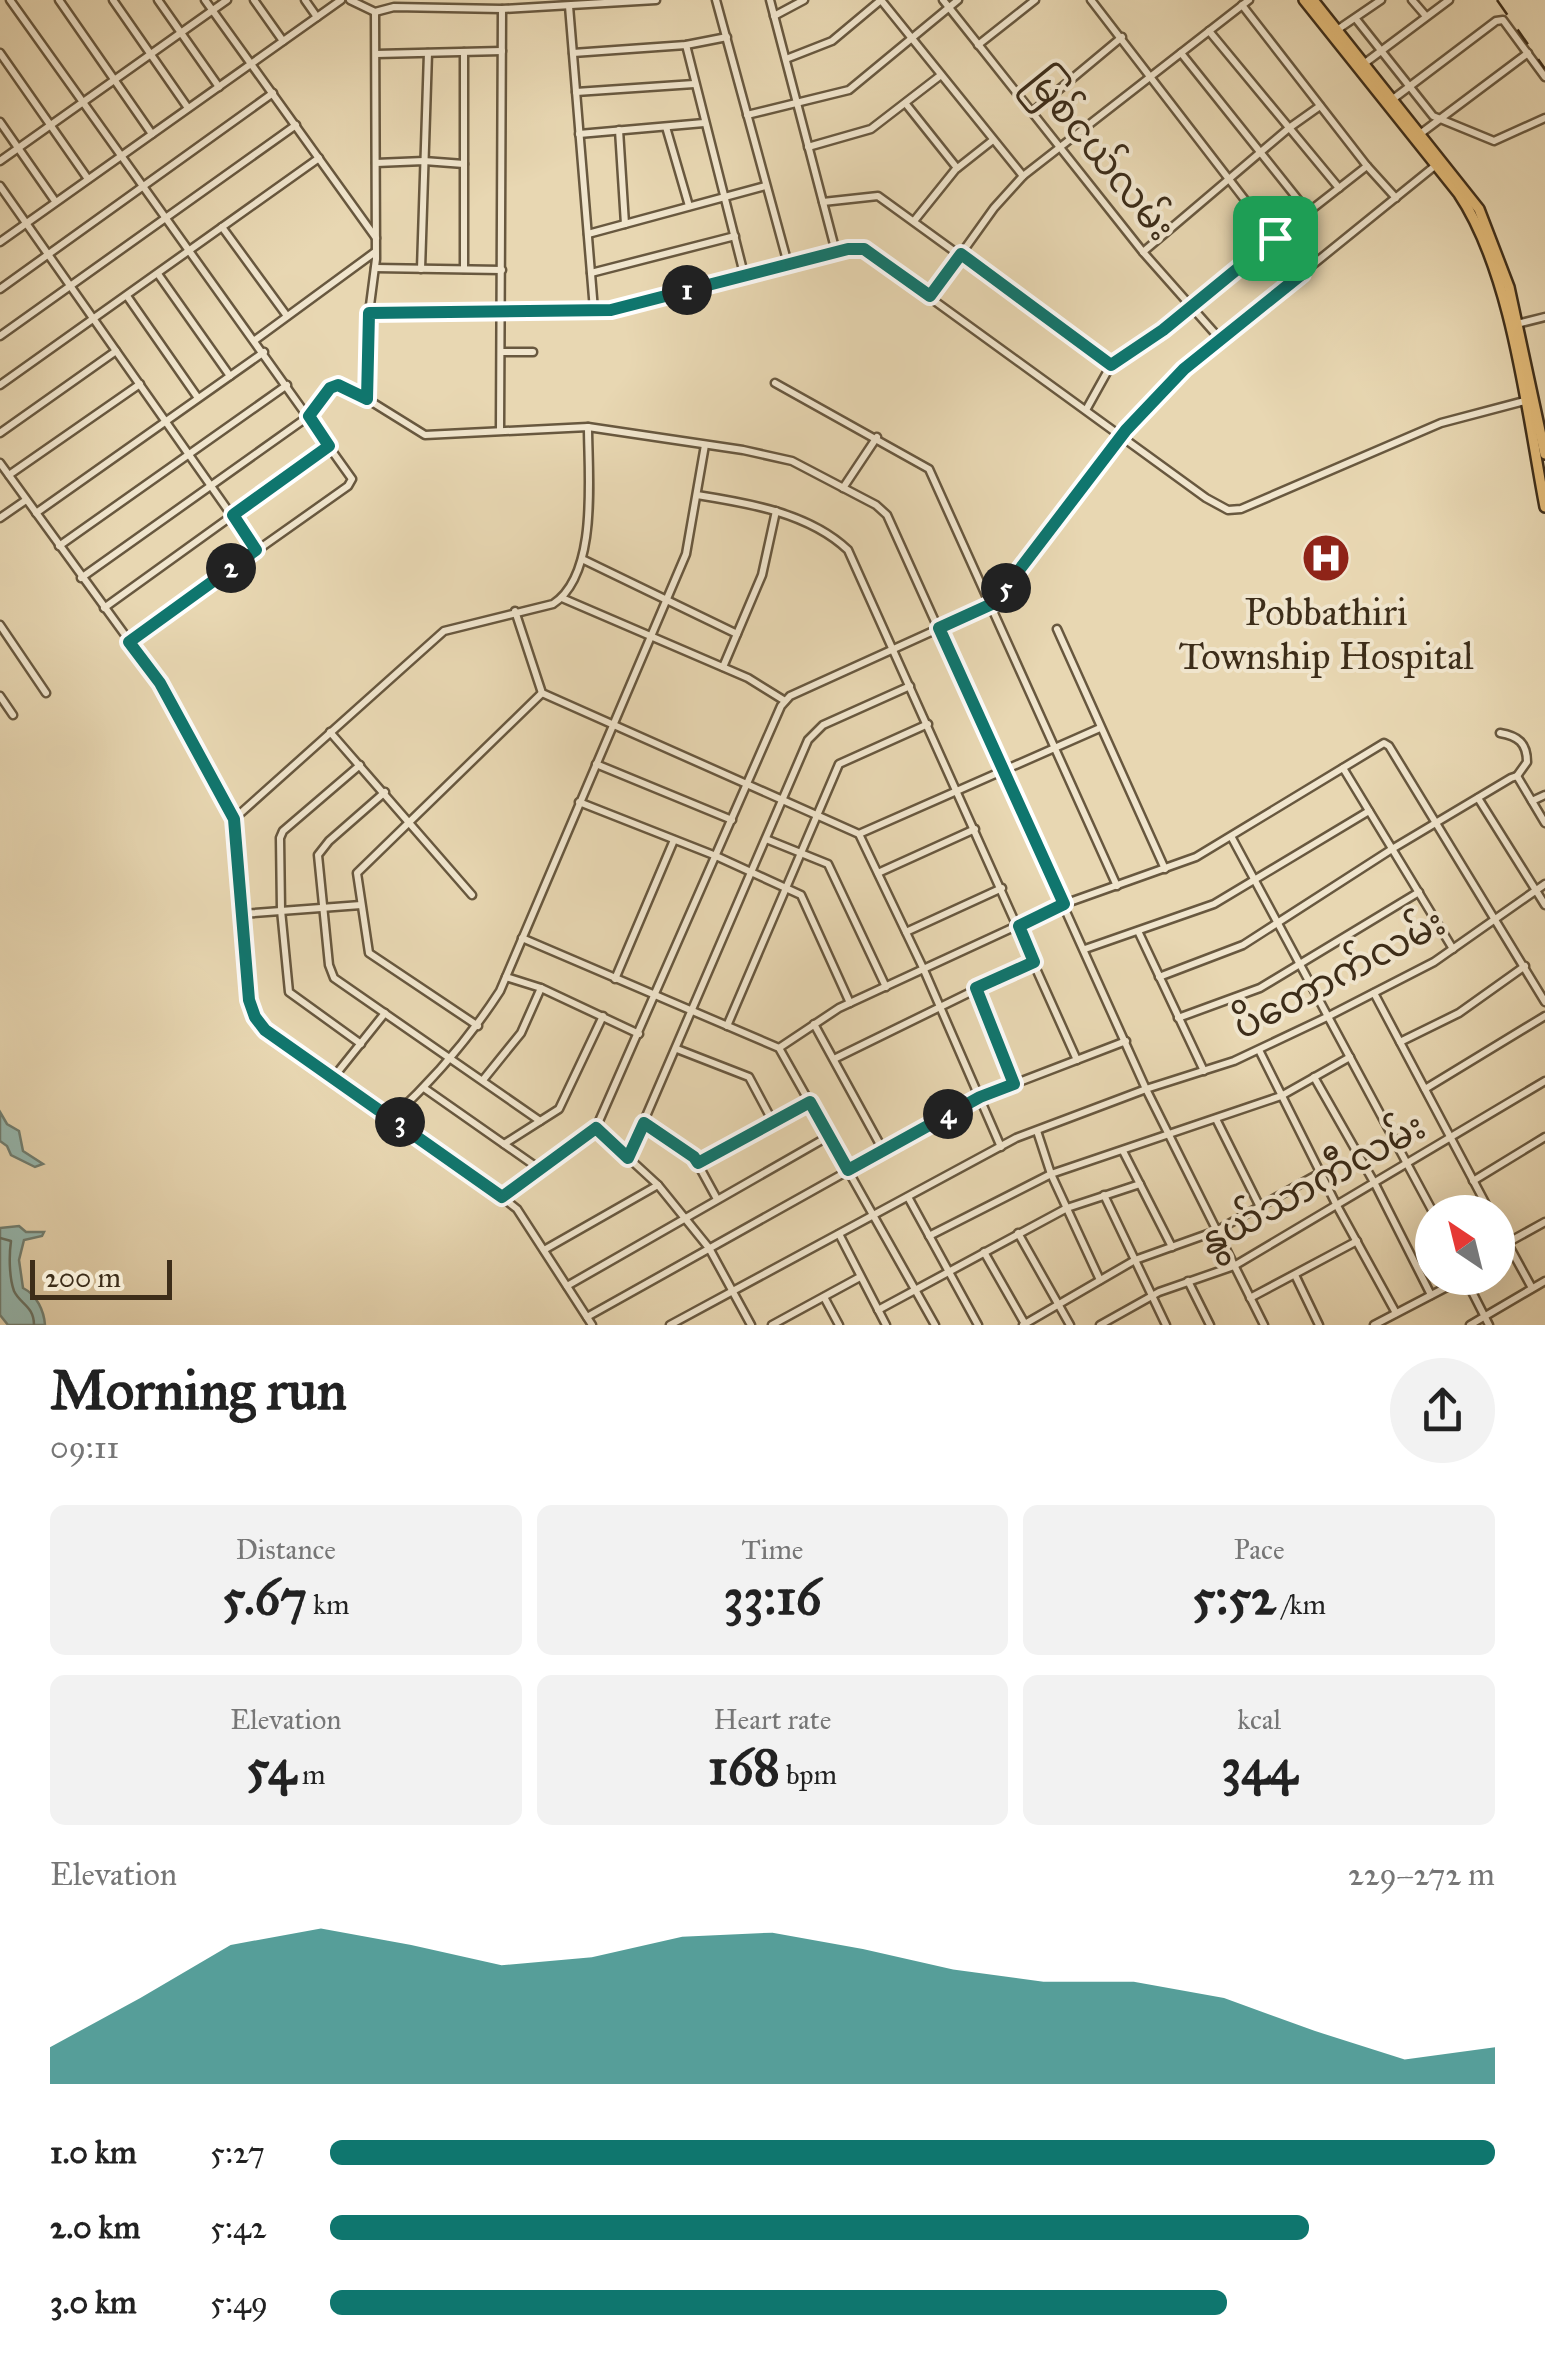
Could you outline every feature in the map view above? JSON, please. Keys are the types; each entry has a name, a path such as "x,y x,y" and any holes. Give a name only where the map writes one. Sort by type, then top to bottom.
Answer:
{"main road":[{"path":"1304,0 1466,204 1494,257 1545,454"},
{"path":"1313,0 1475,202 1517,324 1545,507"}],"street":[{"path":"10,0 188,252 264,352 352,482 129,642"},
{"path":"60,0 152,134"},
{"path":"113,0 188,108"},
{"path":"158,0 219,87"},
{"path":"205,0 376,238"},
{"path":"0,161 226,0"},
{"path":"254,0 282,41"},
{"path":"305,0 317,17"},
{"path":"0,242 342,0"},
{"path":"350,0 375,12 394,8 502,9 656,0"},
{"path":"716,0 788,264"},
{"path":"770,0 836,252"},
{"path":"774,16 804,0"},
{"path":"786,59 832,40 881,0 1024,176"},
{"path":"748,115 849,90 946,4 958,0"},
{"path":"978,45 1035,0"},
{"path":"1092,0 1302,274"},
{"path":"1337,30 1381,0"},
{"path":"1412,0 1426,15"},
{"path":"1365,63 1449,0"},
{"path":"930,296 994,208 1024,176 1246,2 1320,106 1396,198"},
{"name":"မြစ်ငယ်လမ်း","path":"946,4 1142,252 1220,338"},
{"path":"568,6 594,310"},
{"path":"500,430 502,9"},
{"path":"367,399 369,313 376,251 375,12"},
{"path":"1356,20 1439,120 1494,141 1545,118"},
{"path":"1393,99 1496,21 1503,20 1545,77"},
{"path":"1209,30 1339,188"},
{"path":"573,53 686,45 727,37"},
{"path":"1032,112 1122,37"},
{"path":"686,45 744,274"},
{"path":"376,54 502,51"},
{"path":"464,52 464,269"},
{"path":"0,53 88,180"},
{"path":"422,269 428,53"},
{"path":"1181,53 1308,212"},
{"path":"1420,134 1528,53"},
{"path":"808,147 871,128 941,75"},
{"path":"576,92 694,84"},
{"path":"0,288 273,93"},
{"path":"906,104 957,168"},
{"path":"1142,252 1320,106"},
{"path":"0,122 55,201"},
{"path":"579,134 704,123"},
{"path":"0,336 296,125"},
{"path":"666,126 689,206"},
{"path":"619,130 626,224"},
{"path":"914,221 957,168 993,140"},
{"path":"0,385 319,158"},
{"path":"376,163 464,164"},
{"path":"502,1197 596,1128 790,696 990,605 1122,436 1184,369 1436,165"},
{"path":"1086,410 1111,365 1193,306 1367,166"},
{"path":"0,186 256,550"},
{"path":"588,234 765,186"},
{"path":"823,202 878,196 1111,365"},
{"path":"222,227 288,316"},
{"path":"591,273 734,236"},
{"path":"369,313 611,310 744,274 864,249 1228,510 1241,509 1441,423 1530,400"},
{"path":"255,340 376,251"},
{"path":"375,268 502,270"},
{"path":"158,274 230,376"},
{"path":"127,296 198,398"},
{"path":"1517,324 1545,317"},
{"path":"0,433 116,351"},
{"path":"36,514 264,352"},
{"path":"501,352 533,352"},
{"path":"776,383 928,469 1117,886"},
{"path":"9,476 140,384"},
{"path":"82,578 309,416 333,384 367,399 425,435 588,428 792,461 887,514 1146,1089 1264,1325"},
{"path":"59,546 287,385"},
{"path":"234,819 444,631 553,604 562,598 582,559 588,520 588,428"},
{"path":"843,488 877,437"},
{"path":"393,1117 478,1026 506,976 686,554 706,445"},
{"path":"104,608 329,446"},
{"path":"0,463 160,683 234,819 249,1000 255,1017 265,1030 393,1117 517,1210 590,1321 709,1248 980,1097 1126,1041"},
{"path":"697,495 776,511 836,539 848,550 1077,1060"},
{"path":"0,518 26,500"},
{"path":"722,667 762,575 776,511"},
{"path":"582,559 737,634"},
{"path":"562,598 722,667 786,701"},
{"path":"515,611 542,693 859,834 1001,1146"},
{"path":"0,625 46,693"},
{"path":"1057,629 1165,868"},
{"path":"628,1158 808,740 816,729 910,686"},
{"path":"478,1026 369,953 357,872 542,693"},
{"path":"0,696 12,715"},
{"path":"727,1026 839,764 928,724"},
{"path":"859,834 1100,728"},
{"path":"330,732 472,896"},
{"path":"1159,976 1243,945 1392,848 1516,776 1527,762 1524,746 1517,737 1500,732"},
{"path":"778,1048 850,1003 1064,904 1196,857 1381,744 1388,746 1545,1002"},
{"path":"596,764 732,820"},
{"path":"360,765 283,831 280,838 281,910 290,992 361,1044"},
{"path":"1343,768 1453,948"},
{"path":"1516,776 1545,823"},
{"path":"385,792 318,855 329,965 334,978 540,1121"},
{"path":"1532,801 1545,796"},
{"path":"1478,798 1545,905"},
{"path":"580,802 801,895 850,1003"},
{"path":"1085,949 1214,904 1369,811"},
{"path":"878,873 975,829"},
{"path":"766,838 828,864 886,987"},
{"path":"1232,838 1424,1195"},
{"path":"616,978 674,840"},
{"name":"ပိတောက်လမ်း","path":"670,1325 1001,1146 1259,1050 1329,1016 1434,962 1545,884"},
{"path":"906,932 1002,888"},
{"path":"1178,1018 1260,988 1419,892"},
{"path":"242,914 360,905"},
{"path":"1138,931 1204,1070"},
{"path":"522,938 778,1048 935,1325"},
{"path":"834,1060 1034,962"},
{"path":"1400,1042 1460,1013 1525,966"},
{"path":"506,976 542,988 640,1034"},
{"path":"483,1080 521,1033 542,988"},
{"path":"976,988 1014,1084"},
{"path":"1374,993 1481,1195"},
{"path":"332,1078 385,1013"},
{"path":"504,1144 559,1108 603,1016"},
{"path":"1425,1089 1545,1016"},
{"path":"814,1024 882,1150"},
{"path":"677,1049 749,1077 773,1122"},
{"path":"1259,1050 1396,1313"},
{"path":"928,1236 1051,1174 1281,1096 1350,1057"},
{"path":"1314,1077 1375,1184 1415,1265"},
{"name":"နွယ်သာကီလမ်း","path":"1100,1325 1152,1296 1234,1266 1545,1081"},
{"path":"424,1088 541,1170"},
{"path":"698,1163 810,1102"},
{"path":"1216,1119 1260,1206"},
{"path":"644,1123 694,1157 717,1199"},
{"path":"596,1128 658,1185 709,1248 751,1325"},
{"path":"1036,1130 1051,1174 1100,1280"},
{"path":"567,1286 829,1136"},
{"path":"1473,1181 1545,1137"},
{"path":"1123,1151 1172,1247"},
{"path":"984,1252 1024,1325 1135,1260 1216,1231 1320,1172"},
{"path":"878,1310 1066,1208 1140,1184"},
{"path":"544,1250 658,1185"},
{"path":"1104,1196 1166,1325"},
{"path":"908,1197 978,1325"},
{"path":"1515,1238 1545,1222"},
{"path":"1018,1233 1070,1325"},
{"path":"839,1234 886,1325"},
{"path":"1250,1298 1357,1242"},
{"path":"1515,1257 1532,1288"},
{"path":"1294,1275 1318,1325"},
{"path":"772,1325 860,1277"},
{"path":"1188,1281 1210,1325"},
{"path":"1470,1325 1487,1321 1545,1281"},
{"path":"1374,1325 1430,1295"},
{"path":"1473,1295 1487,1321"},
{"path":"824,1297 839,1325"},
{"path":"791,1315 796,1325"}],"water":[{"path":"0,1112 7,1124 19,1131 23,1151 43,1164 35,1167 11,1155 0,1141"},
{"path":"19,1226 26,1232 44,1232 24,1240 19,1260 23,1288 39,1304 45,1325 8,1325 0,1315 0,1228"}],"railway":[{"path":"1497,0 1545,69"}],"place":[{"name":"Pobbathiri Township Hospital","path":"1326,558"}],"route":[{"path":"1275,238 1302,274 1184,369 1126,430 994,603 939,628 1064,904 1019,926 1034,962 976,988 1014,1084 980,1097 848,1170 810,1102 698,1163 644,1123 628,1158 596,1128 502,1197 265,1030 249,1000 234,819 160,683 129,642 256,550 233,515 329,446 309,416 333,384 367,399 369,313 611,310 848,249 864,249 930,296 961,254 1111,365 1163,330 1275,238"}]}
